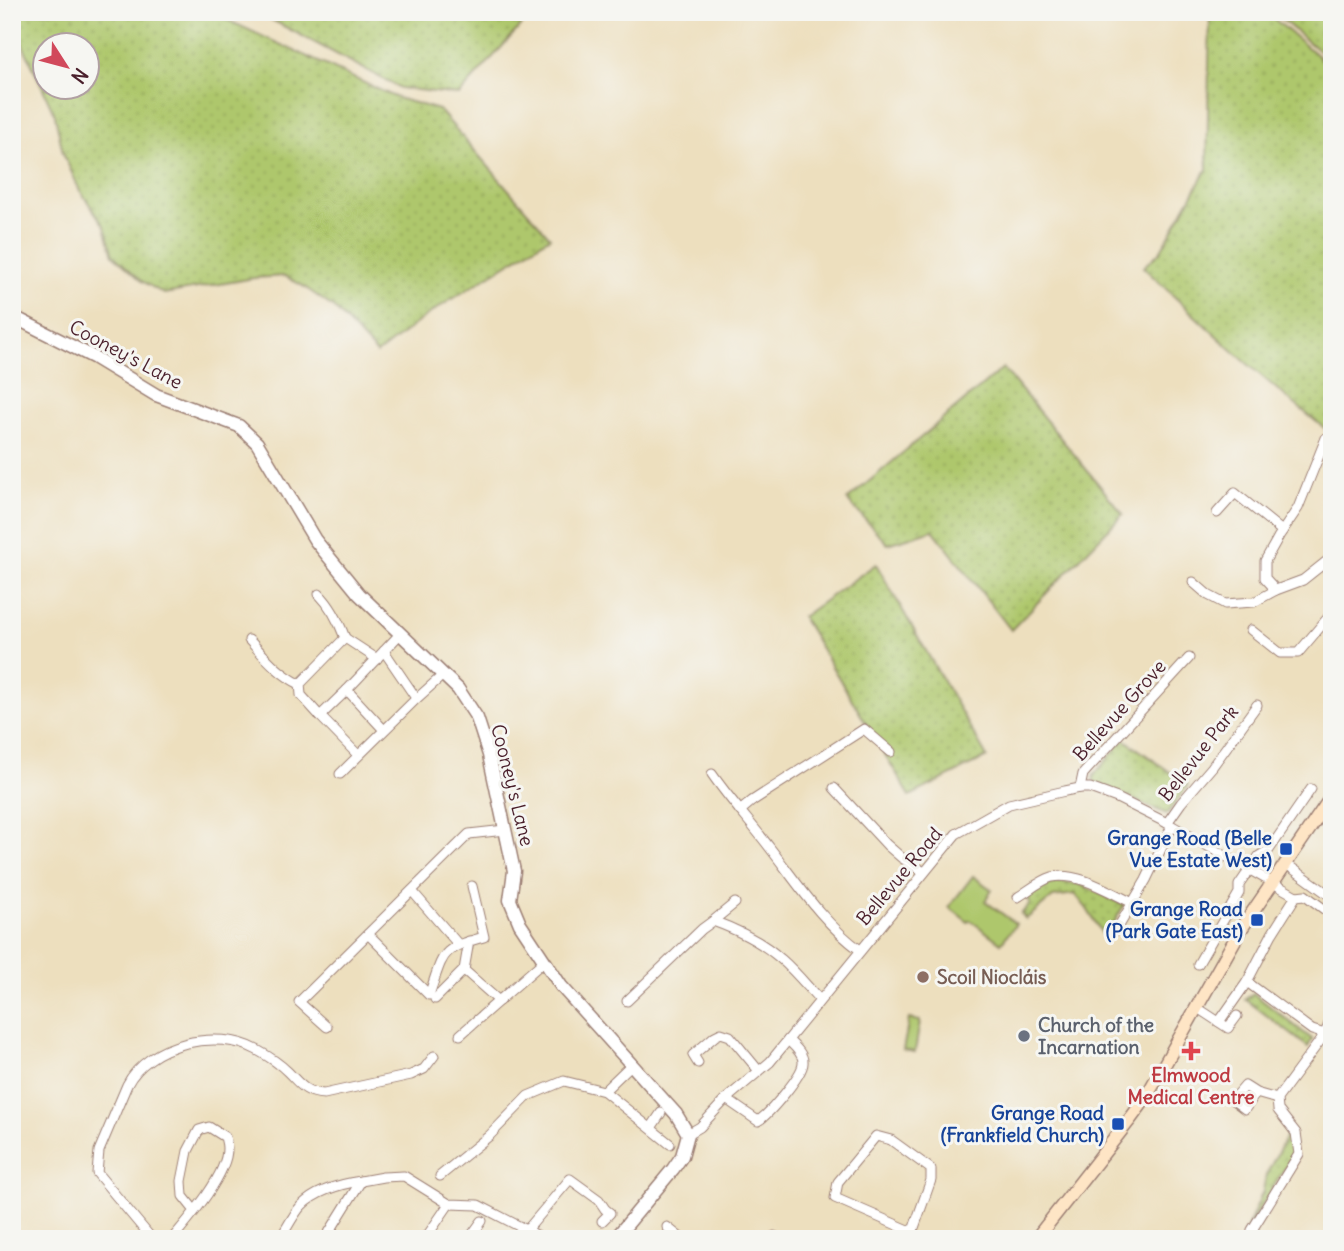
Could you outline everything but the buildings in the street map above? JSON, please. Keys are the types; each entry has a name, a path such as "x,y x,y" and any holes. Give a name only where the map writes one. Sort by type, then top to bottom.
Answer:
{"main road":[{"path":"1036,1239 1138,1108 1241,929 1332,796"}],"street":[{"name":"Cooney's Lane","path":"12,316 95,358 156,395 226,420 248,433 265,456 315,540 359,594 458,690 477,718 489,755 514,871 510,900 520,924 561,986 676,1114 688,1133"},
{"path":"1276,590 1265,578 1265,561 1298,508 1326,438"},
{"path":"1217,513 1235,493 1282,531"},
{"path":"1193,582 1208,595 1225,604 1254,602 1303,580 1332,557"},
{"path":"319,594 326,600 340,623 345,638 377,659"},
{"path":"1251,630 1280,653 1298,653 1332,613"},
{"path":"320,716 400,634"},
{"path":"300,684 345,638"},
{"path":"249,640 273,666 300,684"},
{"path":"384,651 416,698"},
{"name":"Bellevue Grove","path":"1080,788 1083,774 1189,658"},
{"path":"340,774 416,698 443,675"},
{"path":"300,684 301,695 358,755"},
{"path":"347,690 384,730"},
{"name":"Bellevue Park","path":"1116,932 1146,880 1169,824 1181,803 1212,767 1258,705"},
{"path":"740,811 864,729 891,752"},
{"path":"712,774 818,910 841,936 860,950"},
{"path":"834,788 887,845 924,872"},
{"name":"Bellevue Road","path":"688,1133 700,1127 726,1099 759,1072 788,1040 956,834 1009,804 1090,788 1169,824 1296,896 1305,895 1332,915"},
{"path":"1198,964 1239,893 1239,885 1259,856 1269,850 1311,789"},
{"path":"327,1027 299,1002 470,834 505,830"},
{"path":"1286,863 1332,897"},
{"path":"1017,897 1051,877 1064,877 1084,880 1133,903"},
{"path":"368,934 429,995 443,954 458,944 484,937 472,886"},
{"path":"412,891 458,944"},
{"path":"1219,1022 1247,982 1296,896"},
{"path":"627,1001 702,929 735,903"},
{"path":"713,920 766,947 783,960 820,999"},
{"path":"435,999 464,970 470,941"},
{"path":"460,1035 544,961"},
{"path":"464,970 499,1001"},
{"path":"1247,982 1312,1030 1328,1036"},
{"path":"1196,1007 1228,1028 1237,1016"},
{"path":"1259,1237 1252,1230 1299,1154 1296,1133 1278,1110 1278,1100 1328,1036 1332,1016"},
{"path":"698,1063 693,1055 721,1033 730,1036 759,1072"},
{"path":"152,1239 97,1172 99,1151 129,1081 148,1060 179,1045 208,1040 234,1041 266,1054 307,1090 324,1094 411,1075 424,1069 434,1056"},
{"path":"726,1099 758,1121 765,1116 799,1076 803,1064 800,1054 788,1040"},
{"path":"604,1091 632,1064"},
{"path":"440,1176 489,1136 528,1096 565,1081 604,1091 670,1143"},
{"path":"1256,1093 1278,1100"},
{"path":"650,1128 661,1113"},
{"path":"173,1239 195,1210 222,1168 228,1149 225,1137 209,1127 199,1130 188,1151 182,1181 183,1196 195,1210"},
{"path":"615,1239 678,1162 688,1133"},
{"path":"876,1136 891,1140 931,1169 931,1180 911,1235 835,1198 838,1182 876,1136"},
{"path":"280,1239 301,1206 323,1191 340,1184 404,1176 449,1203 478,1205 544,1239"},
{"path":"527,1230 570,1180 599,1200 610,1213 602,1221"},
{"path":"325,1239 361,1181"},
{"path":"425,1239 449,1203"},
{"path":"469,1239 482,1221"},
{"path":"667,1227 682,1239"}],"green space":[{"path":"12,12 210,12 397,98 439,110 550,237 427,315 377,354 334,308 285,276 254,278 164,294 142,281 113,255 105,227 79,189 63,153 55,115 49,102 102,102 102,32 32,32 32,65 12,21"},
{"path":"257,12 533,12 459,95 400,88"},
{"path":"1210,12 1266,12 1332,68 1332,434 1259,374 1143,267 1160,252 1207,169"},
{"path":"1273,12 1332,12 1332,62"},
{"path":"1003,368 1123,514 1011,630 933,530 888,544 847,500"},
{"path":"876,564 987,757 910,796 802,617"},
{"path":"1124,739 1188,785 1167,814 1097,784 1093,779"},
{"path":"973,876 992,890 985,901 1016,924 1001,943 949,907"},
{"path":"1054,882 1079,884 1124,905 1105,938 1075,894 1053,897 1026,919 1021,914 1030,904 1028,897"},
{"path":"1254,994 1312,1039 1308,1047 1245,999"},
{"path":"909,1019 920,1021 915,1052 903,1050"},
{"path":"1288,1133 1291,1134 1293,1155 1246,1231 1263,1191 1266,1175"}],"place":[{"name":"Grange Road (Belle Vue Estate West)","path":"1286,849"},
{"name":"Grange Road (Park Gate East)","path":"1257,920"},
{"name":"Scoil Niocláis","path":"923,977"},
{"name":"Church of the Incarnation","path":"1024,1036"},
{"name":"Elmwood Medical Centre","path":"1191,1051"},
{"name":"Grange Road (Frankfield Church)","path":"1118,1124"}]}
